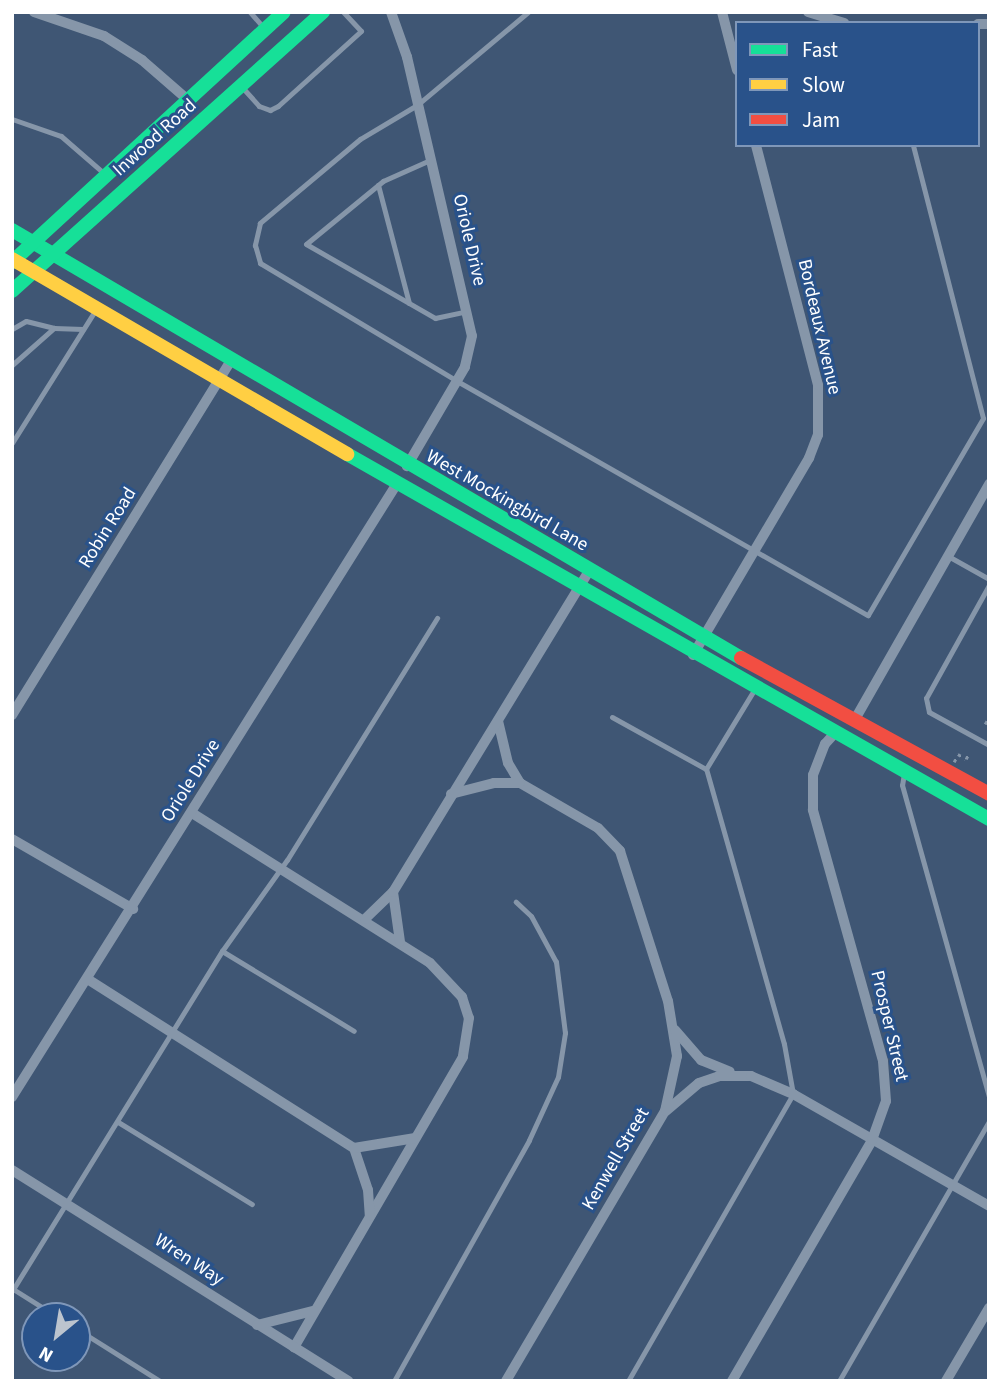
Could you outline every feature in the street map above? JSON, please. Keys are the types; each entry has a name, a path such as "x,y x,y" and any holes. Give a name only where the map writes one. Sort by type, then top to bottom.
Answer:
{"main road":[{"name":"Inwood Road","path":"13,260 285,12"},
{"name":"Inwood Road","path":"12,291 323,12"},
{"name":"West Mockingbird Lane","path":"12,230 407,466 703,637 989,794"},
{"name":"West Mockingbird Lane","path":"13,260 692,655 989,819"},
{"path":"398,482 407,466"},
{"path":"834,734 854,721"}],"street":[{"path":"34,12 104,36 142,60 188,100"},
{"name":"Oriole Drive","path":"391,12 407,57 432,159 467,311 470,354 407,466"},
{"path":"722,12 735,62"},
{"path":"808,12 837,21"},
{"name":"Bordeaux Avenue","path":"692,655 809,458 820,411 818,385 757,147"},
{"name":"Robin Road","path":"12,715 232,359"},
{"name":"Oriole Drive","path":"12,1097 89,980 398,482"},
{"path":"854,721 989,484"},
{"path":"365,919 393,892 589,571"},
{"path":"451,794 494,783 520,783 508,762 498,721"},
{"name":"Prosper Street","path":"732,1381 872,1140 886,1101 887,1082 810,792 825,744 834,734"},
{"name":"Kenwell Street","path":"506,1381 665,1111 674,1079 674,1030 620,851 598,828 520,783"},
{"path":"192,813 400,942 444,976 462,997 469,1018 463,1057 294,1347"},
{"path":"12,839 133,909"},
{"path":"393,892 400,942"},
{"path":"89,980 354,1148 369,1190 370,1216"},
{"path":"674,1030 701,1060 793,1094 989,1206"},
{"path":"665,1111 699,1083 739,1074"},
{"path":"354,1148 415,1138"},
{"name":"Wren Way","path":"12,1170 348,1381"},
{"path":"946,1381 989,1308"},
{"path":"257,1325 313,1311"}],"lane":[{"path":"250,12 266,29"},
{"path":"241,86 259,106 270,110 361,31 343,12"},
{"path":"528,12 417,105 360,139 260,223 256,245 267,270 868,615 983,418 914,147"},
{"path":"12,118 61,136 106,175"},
{"path":"432,159 378,185 306,244 435,318 467,311"},
{"path":"378,185 409,303"},
{"path":"12,443 96,309"},
{"path":"12,330 26,321 54,328 83,329"},
{"path":"12,365 54,328"},
{"path":"948,556 989,579"},
{"path":"989,585 926,698 929,712 989,745"},
{"path":"33,1302 13,1290 222,951 278,866 287,860 437,618"},
{"path":"706,769 754,690"},
{"path":"612,717 706,769 784,1044 793,1094 628,1381"},
{"path":"904,773 902,785 989,1097"},
{"path":"394,1381 528,1140 558,1077 565,1033 556,962 531,916 516,902"},
{"path":"222,951 354,1031"},
{"path":"839,1381 989,1121"},
{"path":"118,1122 252,1204"},
{"path":"91,1338 160,1381"}],"path":[{"path":"985,724 989,717"},
{"path":"954,762 958,754 966,759 968,755"}],"traffic: fast":[{"path":"12,262 284,12"},
{"path":"12,291 323,12"},
{"path":"12,230 741,658"},
{"path":"347,454 989,819"}],"traffic: slow":[{"path":"12,259 347,454"}],"traffic: jam":[{"path":"741,658 989,794"}]}
